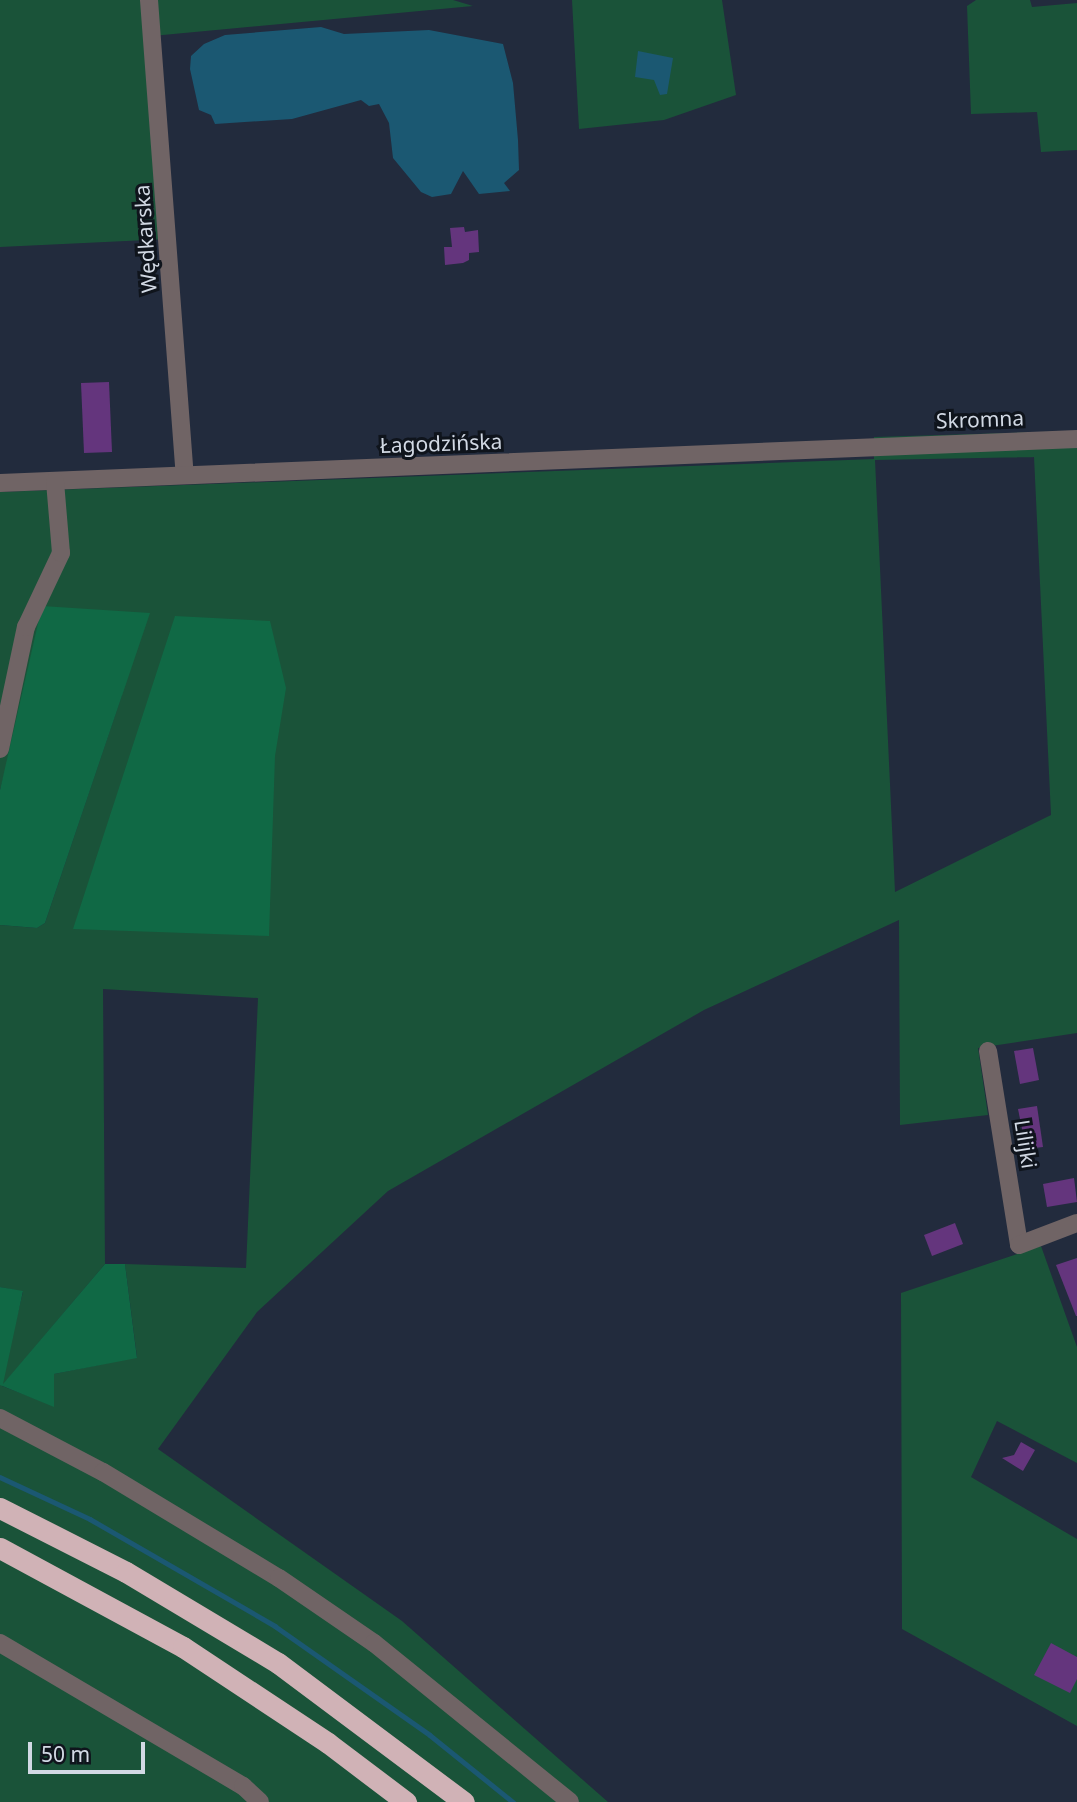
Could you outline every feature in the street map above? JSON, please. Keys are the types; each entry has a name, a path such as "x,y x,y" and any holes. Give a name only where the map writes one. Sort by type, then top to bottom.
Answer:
{"highway":[{"path":"0,1508 126,1572 216,1624 350,1714 464,1802"},
{"path":"0,1548 183,1647 328,1743 406,1802"}],"street":[{"name":"Wędkarska","path":"149,0 185,475"},
{"name":"Skromna","path":"884,445 1077,439"},
{"name":"Łagodzińska","path":"0,483 784,454 884,445"},
{"path":"0,749 26,626 61,553 55,481"},
{"name":"Lilijki","path":"988,1051 1019,1245 1077,1223"},
{"path":"0,1418 103,1472 279,1578 374,1643 570,1802"},
{"path":"0,1643 243,1786 260,1802"}],"green space":[{"path":"0,0 453,0 473,6 152,36 168,239 0,247"},
{"path":"572,0 722,0 736,95 664,120 579,129"},
{"path":"976,0 1030,0 1032,7 1077,3 1077,150 1041,152 1037,112 971,114 967,6"},
{"path":"1077,431 1077,1033 978,1048 988,1115 900,1125 899,920 704,1010 388,1191 257,1312 158,1449 402,1621 608,1802 0,1802 0,1385 23,1292 0,1287 0,925 37,928 45,923 122,695 17,727 0,790 0,492 874,459 874,437","holes":["1034,457 1051,815 895,892 875,460","103,989 258,998 246,1268 125,1264 137,1357 54,1374 54,1406 2,1386 105,1264"]},
{"path":"42,606 150,613 45,923 37,928 0,925 0,790"},
{"path":"175,616 270,621 286,688 275,756 269,936 73,929"},
{"path":"1041,1246 1077,1347 1077,1463 997,1421 971,1477 1077,1539 1077,1726 902,1629 901,1293"},
{"path":"105,1264 125,1264 137,1358 54,1374 54,1407 0,1385 0,1287 23,1291 3,1384"}],"water":[{"path":"321,27 344,34 429,30 503,44 513,83 518,140 519,170 504,183 510,191 479,194 463,171 451,194 432,197 421,192 393,158 389,123 379,104 369,106 361,100 292,119 215,124 211,115 199,110 190,69 191,56 204,44 225,35"},
{"path":"638,51 673,58 667,94 660,95 654,80 635,77"}],"building":[{"path":"464,227 465,232 478,230 479,252 469,253 469,260 463,263 445,265 444,247 452,247 450,228"},
{"path":"109,382 112,452 84,453 81,383"},
{"path":"1033,1048 1039,1080 1020,1084 1014,1051"},
{"path":"1037,1106 1043,1147 1026,1149 1018,1109"},
{"path":"1074,1178 1077,1202 1047,1207 1043,1184"},
{"path":"955,1223 963,1244 932,1256 924,1235"},
{"path":"1077,1258 1077,1316 1076,1316 1056,1265"},
{"path":"1021,1442 1035,1450 1023,1471 1002,1458 1014,1455"},
{"path":"1051,1643 1077,1657 1077,1679 1070,1693 1034,1675"}],"waterway":[{"path":"0,1477 90,1519 275,1626 430,1735 513,1802"}]}
